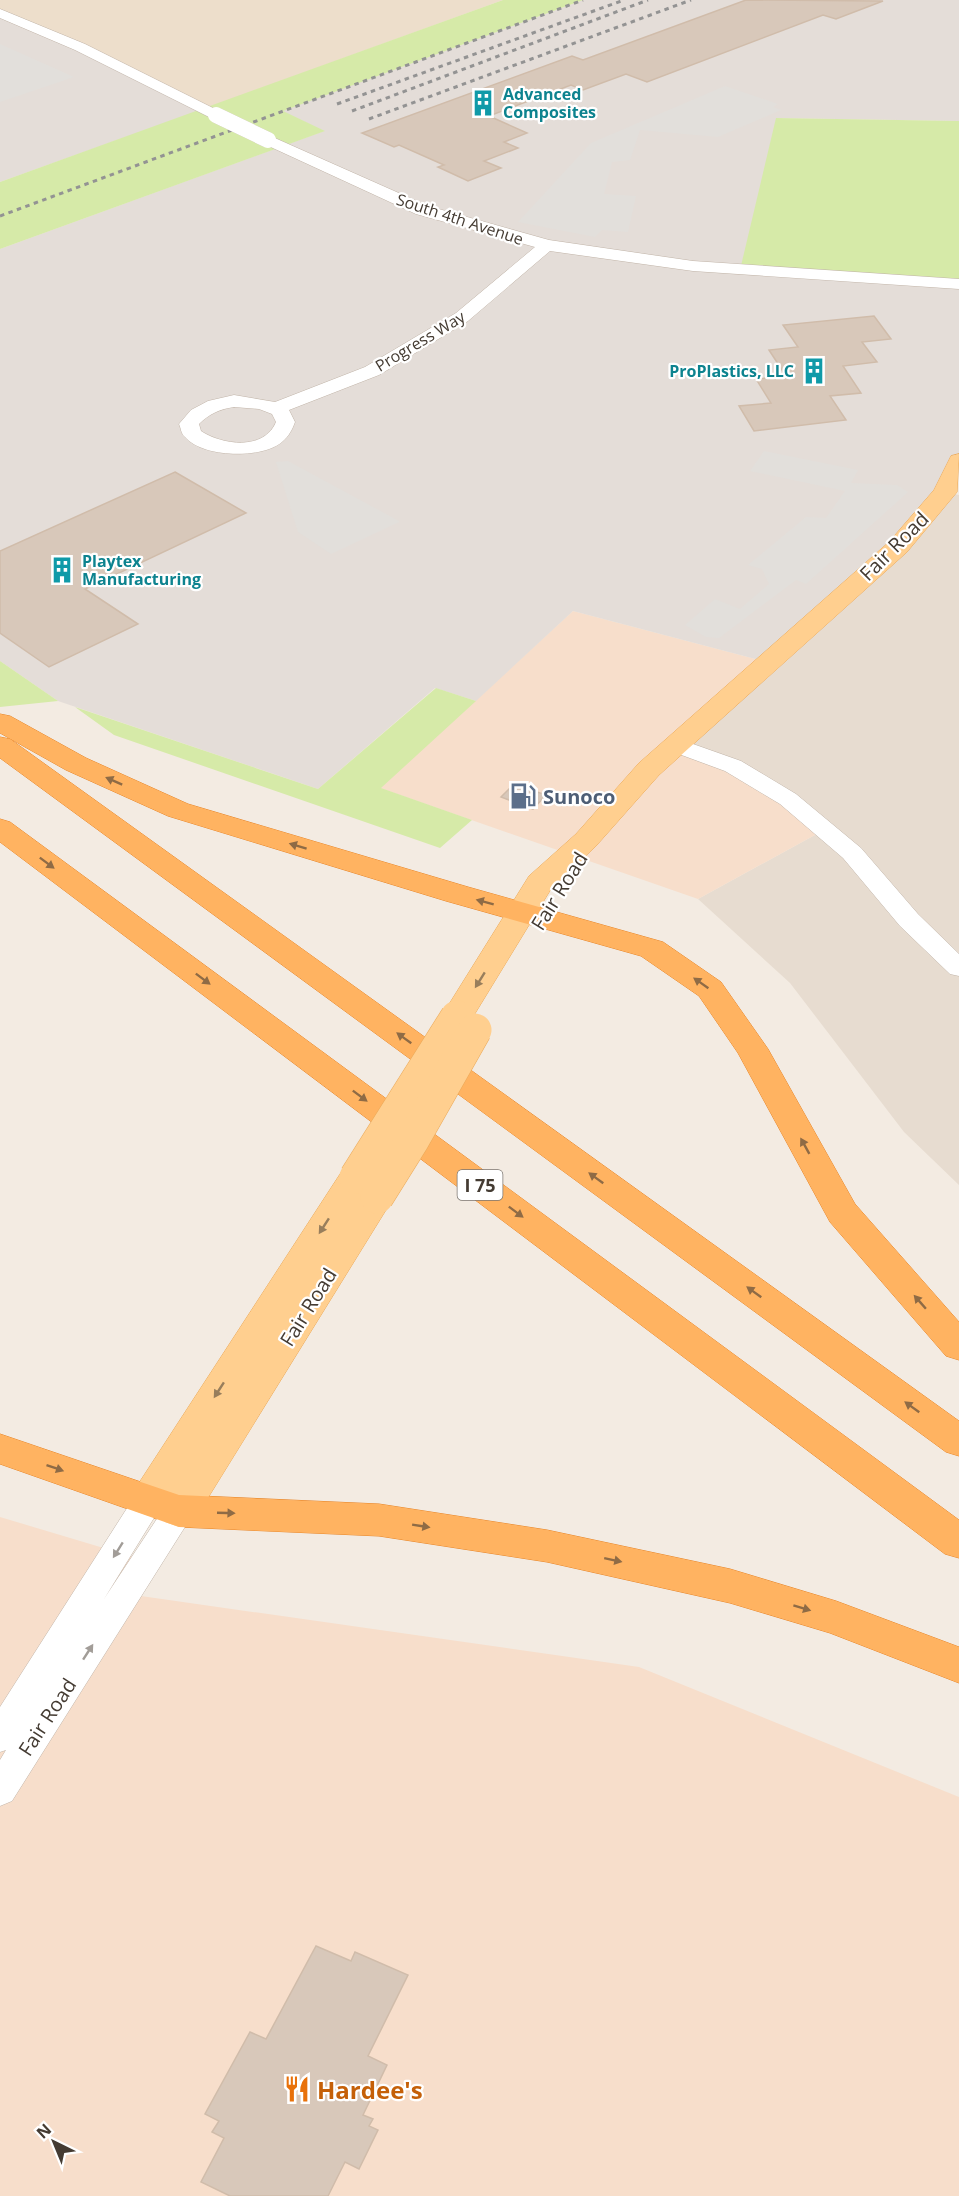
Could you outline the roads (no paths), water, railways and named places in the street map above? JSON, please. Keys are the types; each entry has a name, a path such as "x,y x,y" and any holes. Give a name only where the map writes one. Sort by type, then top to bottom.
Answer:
{"highway":[{"path":"0,722 76,764 178,810 652,949 710,989 752,1049 842,1213 959,1346"},
{"path":"0,745 959,1441"},
{"name":"I 75","path":"0,828 959,1542"},
{"path":"0,1449 164,1506 379,1520 548,1546 730,1586 836,1618 959,1665"}],"main road":[{"name":"Fair Road","path":"164,1506 366,1187 412,1141 466,1024 531,915 540,883 586,840 649,769 898,547 952,494 959,461"}],"street":[{"name":"South 4th Avenue","path":"0,13 80,47 268,140 422,210 547,245 583,252 693,266 959,284"},
{"name":"Progress Way","path":"276,408 372,371 454,322 547,245"},
{"path":"676,745 733,766 788,799 852,853 909,920 959,968"},
{"name":"Fair Road","path":"0,1737 164,1506"},
{"name":"Fair Road","path":"0,1790 164,1506"}],"railway":[{"path":"0,216 583,0"},
{"path":"337,104 624,0"},
{"path":"352,111 648,0"},
{"path":"369,119 691,0"}],"place":[{"name":"Advanced Composites","path":"483,103"},
{"name":"ProPlastics, LLC","path":"814,371"},
{"name":"Playtex Manufacturing","path":"62,570"},
{"name":"Sunoco","path":"523,796"},
{"name":"Hardee's","path":"297,2089"}]}
